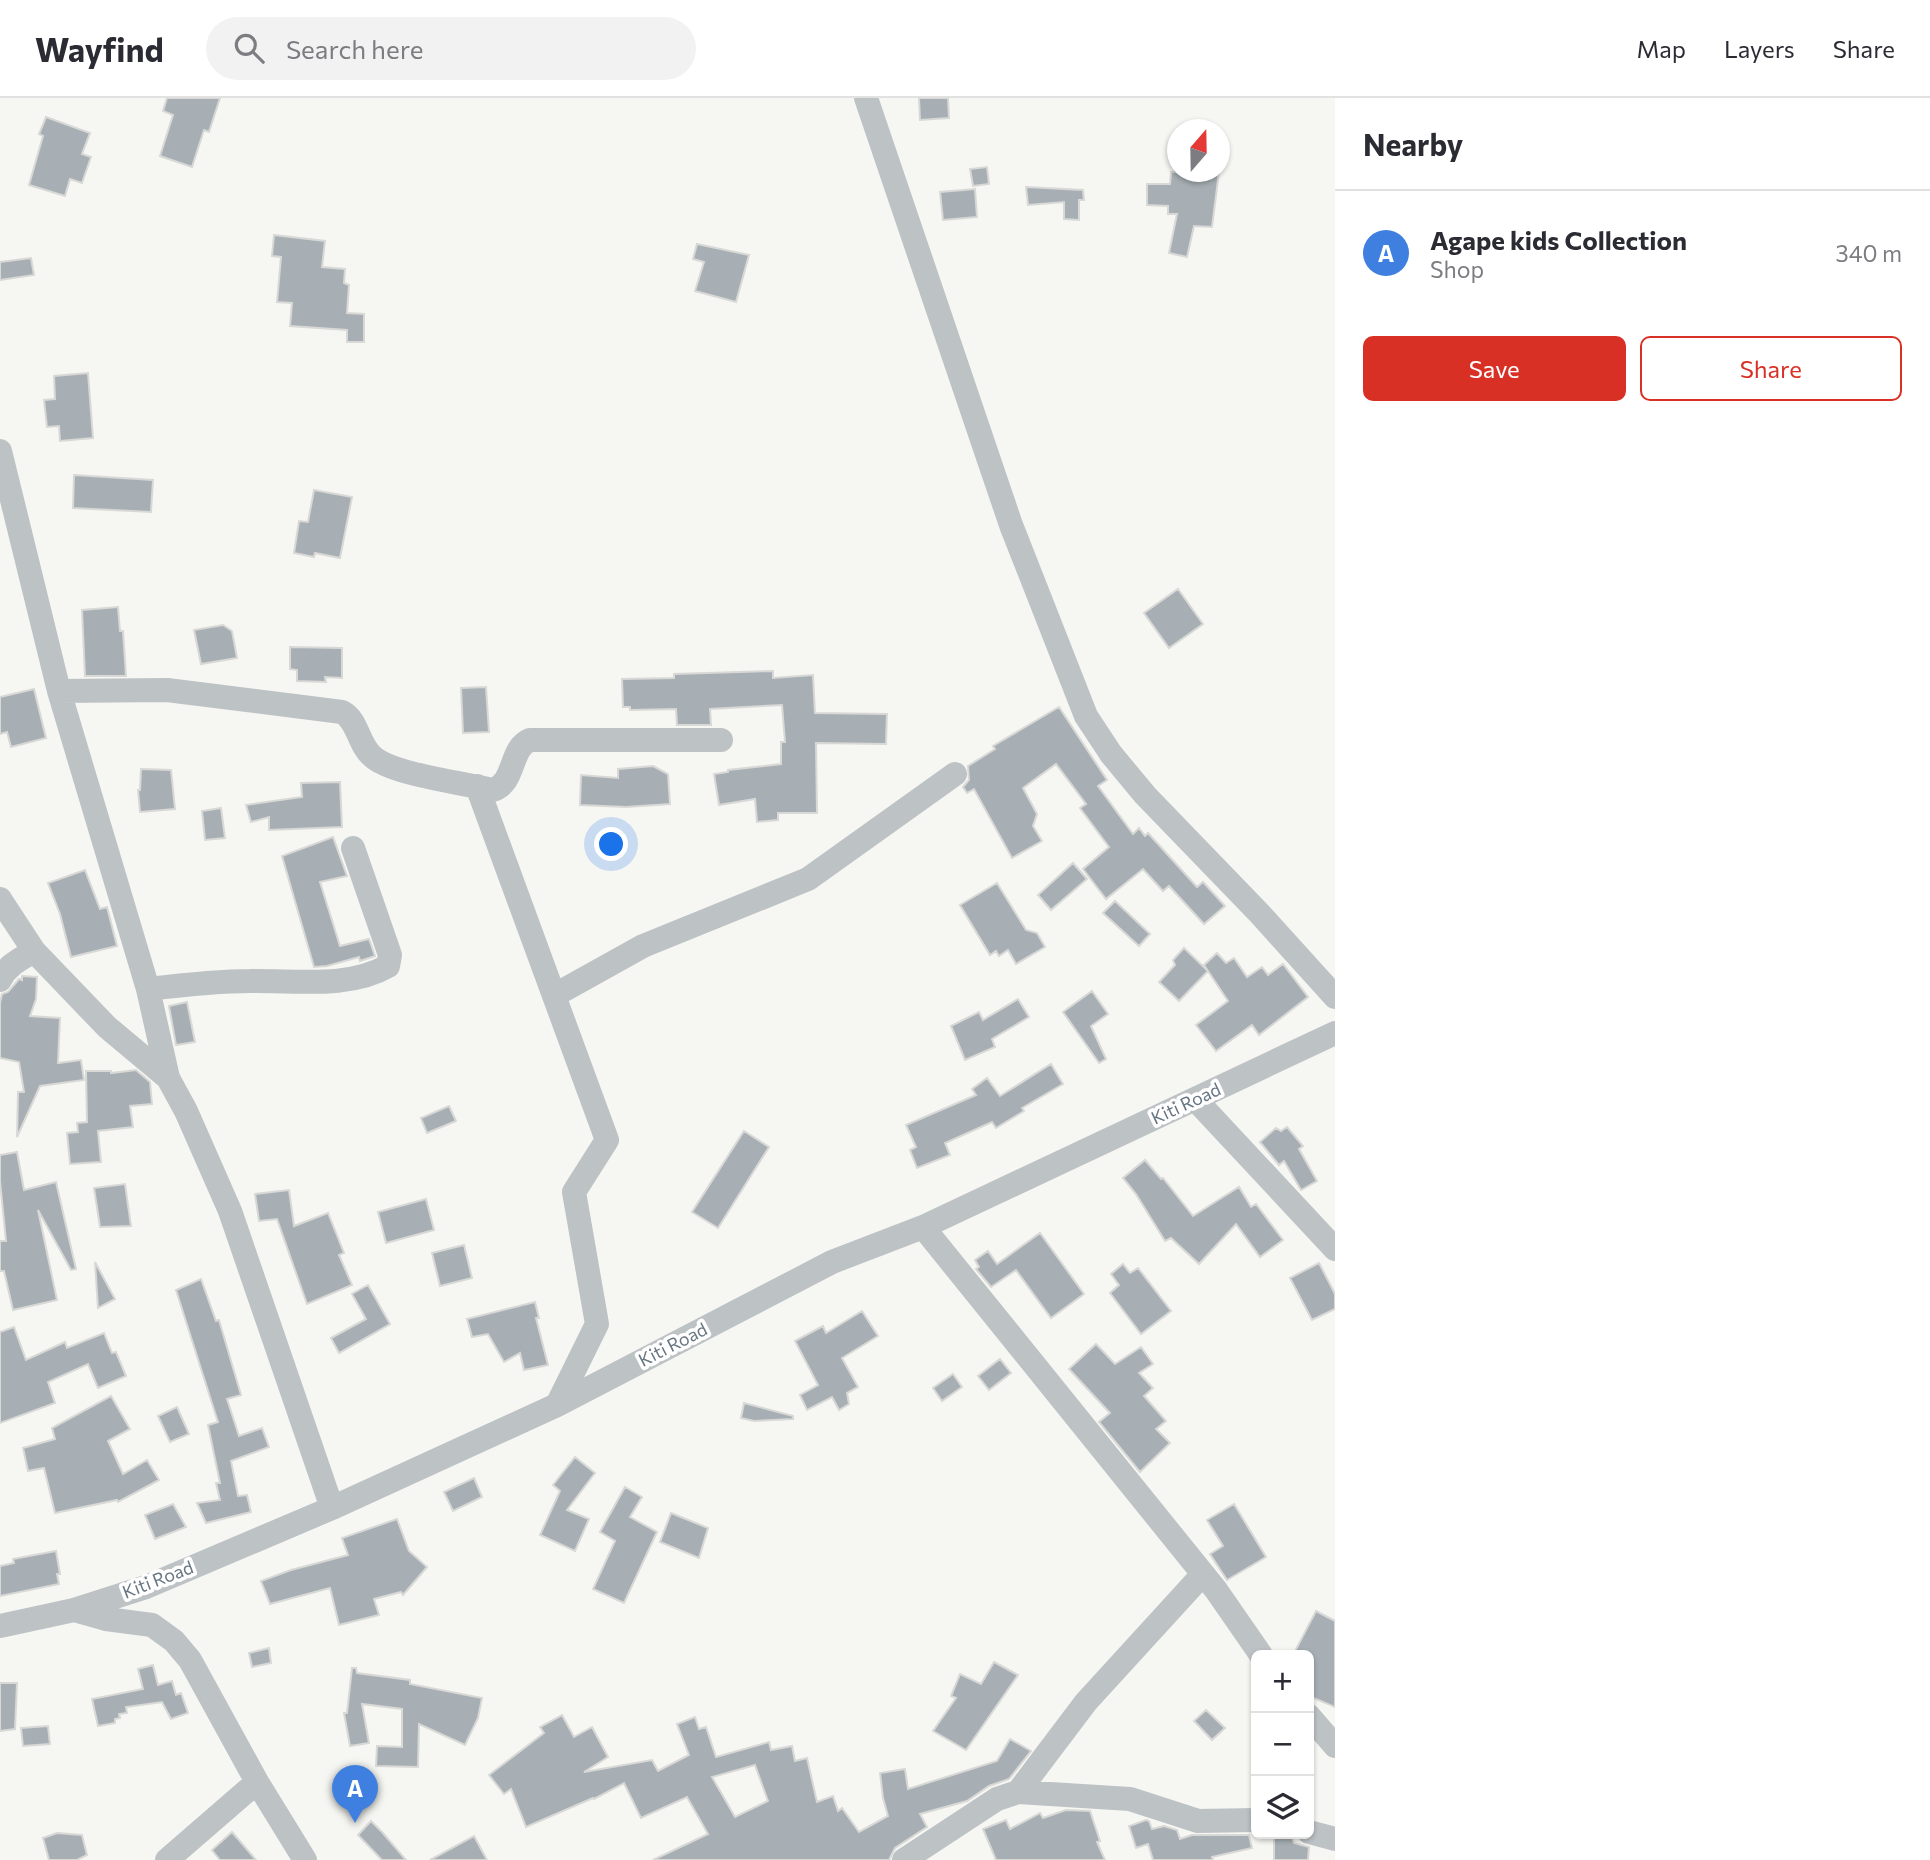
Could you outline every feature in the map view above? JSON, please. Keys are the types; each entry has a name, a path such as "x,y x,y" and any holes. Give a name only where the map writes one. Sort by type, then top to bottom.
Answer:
{"street":[{"path":"866,98 1011,525 1086,716 1111,754 1145,795 1260,914 1335,997"},
{"path":"0,451 59,691 148,989 168,1078 186,1111 230,1211 332,1508"},
{"path":"59,691 167,690 334,710 347,715 364,747 377,761 398,769 492,790 502,785 520,747 530,740 721,740"},
{"path":"555,995 643,946 808,879 955,774"},
{"path":"477,786 607,1140 574,1192 597,1324 557,1405"},
{"path":"148,989 208,982 327,981 373,975 388,966 390,955 353,848"},
{"path":"0,899 34,951 107,1027 168,1078"},
{"path":"0,980 13,964 34,951"},
{"name":"Kiti Road","path":"0,1626 74,1610 156,1583 332,1508 557,1405 832,1262 923,1227 1335,1033"},
{"path":"1195,1100 1335,1249"},
{"path":"923,1227 1216,1590 1258,1650"},
{"path":"1018,1792 1086,1703 1203,1574"},
{"path":"74,1610 106,1619 152,1625 174,1641 190,1660 257,1782 305,1860"},
{"path":"1314,1722 1335,1746"},
{"path":"167,1860 257,1782"},
{"path":"904,1860 997,1798 1018,1792 1130,1799 1198,1821 1251,1820"},
{"path":"1314,1833 1335,1839"}],"building":[{"path":"167,98 220,98 209,132 204,130 192,167 160,156 173,115 163,111"},
{"path":"919,98 948,98 949,118 920,120"},
{"path":"46,117 90,133 82,154 91,157 82,183 70,179 65,196 29,185 43,136 39,134"},
{"path":"987,167 989,184 973,186 970,169"},
{"path":"1218,182 1212,227 1194,226 1187,257 1169,253 1177,214 1168,214 1168,206 1147,205 1147,184"},
{"path":"1026,187 1083,190 1084,200 1079,200 1079,220 1064,219 1064,202 1028,205"},
{"path":"975,189 977,217 943,220 940,192"},
{"path":"274,235 325,241 322,267 345,269 344,283 349,285 347,313 364,314 364,342 347,342 347,330 290,326 292,303 277,302 281,257 272,256"},
{"path":"697,244 749,255 736,302 695,291 704,262 693,259"},
{"path":"31,258 34,275 0,280 0,262"},
{"path":"88,373 93,438 60,441 59,426 47,427 44,400 55,399 54,376"},
{"path":"74,475 153,480 151,512 73,508"},
{"path":"314,490 352,497 340,558 315,553 314,557 294,553 299,521 308,522"},
{"path":"1178,589 1203,624 1169,648 1144,613"},
{"path":"118,607 120,631 123,631 126,676 85,676 82,610"},
{"path":"223,625 232,631 237,658 201,664 194,630"},
{"path":"290,647 342,648 342,678 325,677 326,682 297,681 297,670 290,669"},
{"path":"773,671 773,678 813,675 815,713 887,714 886,744 816,743 817,813 778,813 778,820 757,822 755,799 719,805 714,774 781,764 781,742 785,742 782,705 710,709 711,725 677,725 676,709 630,710 630,707 623,707 622,679 674,678 674,674"},
{"path":"486,687 489,732 463,733 461,688"},
{"path":"34,689 46,738 11,747 7,732 0,734 0,697"},
{"path":"1059,707 1107,780 1098,786 1133,834 1139,828 1145,836 1148,833 1197,887 1203,882 1225,906 1204,924 1169,886 1163,891 1143,869 1106,899 1083,869 1109,847 1080,808 1086,804 1056,764 1023,788 1037,814 1033,826 1042,841 1012,858 974,789 967,793 963,787 969,780 968,766 995,749 993,746"},
{"path":"653,766 668,774 670,804 626,807 580,805 581,775 618,778 618,769"},
{"path":"141,769 171,770 175,809 140,812 138,790"},
{"path":"340,782 342,827 269,830 269,817 251,822 246,805 302,797 301,783"},
{"path":"221,808 225,838 205,840 202,811"},
{"path":"333,837 347,876 320,882 340,946 369,939 375,956 360,961 359,957 314,967 282,856"},
{"path":"1073,863 1087,879 1051,910 1038,895"},
{"path":"85,870 100,909 107,907 117,946 71,957 60,914 48,883"},
{"path":"997,883 1026,930 1037,933 1045,947 1016,964 1008,950 999,956 996,951 990,955 960,905"},
{"path":"1115,901 1150,934 1139,946 1103,913"},
{"path":"1184,948 1208,971 1179,1001 1159,982 1175,965 1173,960"},
{"path":"1217,953 1226,963 1234,958 1247,977 1262,967 1268,975 1283,964 1308,997 1259,1035 1252,1025 1216,1051 1196,1025 1228,1001 1204,965"},
{"path":"22,976 37,977 36,999 30,1016 60,1018 58,1063 81,1060 84,1080 40,1086 17,1137 18,1092 24,1092 19,1062 0,1058 0,1003 2,994 8,992 19,979 22,980"},
{"path":"1092,991 1108,1014 1091,1026 1106,1059 1099,1063 1063,1012"},
{"path":"1018,999 1029,1017 992,1039 995,1047 965,1060 951,1026 979,1012 983,1020"},
{"path":"187,1002 195,1042 176,1045 169,1006"},
{"path":"1051,1064 1063,1084 1022,1108 1024,1111 996,1128 992,1122 945,1143 950,1155 917,1168 910,1150 916,1147 906,1125 976,1095 972,1089 987,1078 1000,1096"},
{"path":"136,1070 150,1082 152,1104 130,1106 133,1127 98,1131 101,1162 70,1164 67,1133 78,1132 77,1123 87,1122 86,1071 111,1073"},
{"path":"449,1106 456,1121 427,1133 421,1118"},
{"path":"1287,1127 1303,1146 1299,1149 1317,1181 1301,1190 1284,1161 1279,1165 1260,1142 1276,1128 1281,1131"},
{"path":"744,1131 769,1147 718,1228 692,1212"},
{"path":"17,1152 24,1190 56,1182 76,1269 71,1270 38,1210 57,1300 13,1310 4,1271 0,1271 0,1241 6,1241 0,1155"},
{"path":"1145,1160 1193,1216 1239,1187 1251,1207 1256,1204 1283,1240 1260,1257 1236,1224 1199,1264 1171,1238 1165,1241 1123,1178"},
{"path":"125,1184 131,1226 100,1227 94,1188"},
{"path":"289,1190 294,1226 328,1213 344,1253 339,1255 352,1285 307,1304 277,1219 259,1221 255,1194"},
{"path":"426,1199 434,1230 386,1243 378,1212"},
{"path":"1040,1233 1084,1294 1051,1318 1016,1270 991,1287 976,1269 979,1267 975,1260 988,1251 997,1264"},
{"path":"464,1245 472,1278 440,1286 432,1253"},
{"path":"95,1262 115,1299 98,1308"},
{"path":"1319,1263 1335,1294 1335,1309 1312,1320 1290,1278"},
{"path":"1123,1264 1130,1273 1138,1268 1171,1311 1141,1334 1110,1293 1119,1285 1111,1274"},
{"path":"201,1279 216,1321 219,1320 241,1395 227,1399 239,1436 262,1428 269,1447 231,1461 238,1496 247,1495 251,1512 206,1523 197,1503 220,1500 216,1483 220,1483 208,1425 218,1422 176,1290"},
{"path":"368,1285 390,1324 339,1353 331,1338 366,1319 352,1294"},
{"path":"535,1302 539,1318 536,1318 548,1365 524,1370 520,1353 504,1362 488,1334 472,1337 467,1319"},
{"path":"862,1311 878,1336 842,1358 858,1387 847,1393 849,1404 839,1410 832,1397 807,1410 800,1395 818,1385 795,1341 823,1326 826,1333"},
{"path":"14,1327 26,1360 65,1342 67,1348 104,1333 126,1376 98,1388 88,1364 48,1382 55,1403 0,1423 0,1332"},
{"path":"1096,1344 1115,1364 1141,1347 1153,1364 1139,1373 1153,1388 1144,1396 1166,1421 1156,1429 1170,1443 1140,1472 1099,1422 1110,1413 1069,1369"},
{"path":"1000,1359 1011,1373 989,1390 978,1376"},
{"path":"953,1374 962,1387 942,1401 933,1388"},
{"path":"111,1396 130,1429 108,1441 123,1474 147,1460 159,1480 118,1502 117,1500 55,1513 44,1468 28,1471 23,1448 55,1439 52,1428"},
{"path":"744,1403 793,1416 793,1419 754,1421 741,1418"},
{"path":"177,1407 189,1434 170,1442 158,1416"},
{"path":"575,1457 595,1473 567,1510 589,1519 575,1551 540,1535 560,1491 553,1485"},
{"path":"474,1478 482,1497 453,1511 444,1492"},
{"path":"625,1487 642,1497 630,1517 657,1532 624,1603 593,1589 615,1541 600,1532"},
{"path":"173,1504 186,1527 155,1539 145,1515"},
{"path":"1234,1504 1266,1557 1227,1580 1210,1554 1223,1546 1207,1520"},
{"path":"671,1513 708,1528 699,1558 660,1542"},
{"path":"397,1519 409,1551 427,1567 403,1595 401,1592 374,1599 379,1615 339,1625 330,1588 270,1604 261,1581 348,1555 342,1538"},
{"path":"56,1551 59,1584 0,1596 0,1566 14,1563 13,1559"},
{"path":"1316,1611 1335,1621 1335,1707 1314,1698 1314,1650 1296,1650"},
{"path":"269,1648 271,1663 252,1667 249,1653"},
{"path":"994,1662 1018,1675 966,1750 933,1731 956,1698 951,1696 960,1674 981,1684"},
{"path":"153,1665 158,1685 172,1681 176,1695 181,1693 188,1713 171,1719 162,1702 126,1707 127,1713 119,1714 120,1718 115,1719 115,1723 98,1726 92,1699 143,1689 138,1669"},
{"path":"352,1668 356,1668 357,1673 410,1680 410,1684 482,1698 478,1718 465,1745 419,1724 418,1767 376,1766 377,1746 402,1747 402,1709 362,1704 369,1743 350,1746 344,1713 347,1713"},
{"path":"0,1683 17,1683 15,1729 0,1731"},
{"path":"1206,1710 1225,1728 1212,1740 1194,1721"},
{"path":"562,1715 574,1737 592,1727 608,1757 584,1772 652,1760 658,1771 689,1755 677,1724 695,1717 699,1729 706,1727 716,1757 769,1742 771,1750 792,1746 795,1761 807,1758 817,1802 833,1796 838,1811 842,1808 859,1832 888,1816 880,1773 905,1769 908,1789 997,1761 1010,1739 1031,1751 1009,1779 989,1786 967,1801 920,1814 927,1827 895,1848 889,1860 653,1860 708,1834 687,1797 641,1818 624,1783 594,1799 526,1827 511,1789 504,1794 489,1775 544,1733 540,1727","holes":["755,1765 768,1801 735,1817 712,1777"]},
{"path":"48,1726 50,1744 23,1746 21,1728"},
{"path":"1066,1810 1090,1811 1100,1841 1097,1842 1105,1860 996,1860 983,1829 1006,1820 1010,1829 1040,1813 1043,1818"},
{"path":"1146,1820 1152,1829 1164,1826 1177,1830 1180,1839 1192,1835 1249,1835 1252,1848 1212,1857 1213,1860 1153,1860 1148,1844 1136,1848 1129,1826"},
{"path":"371,1821 406,1860 382,1860 358,1835"},
{"path":"232,1832 256,1860 220,1860 212,1850"},
{"path":"57,1833 82,1835 87,1855 77,1860 49,1860 43,1838"},
{"path":"474,1836 487,1860 430,1860"},
{"path":"1274,1839 1293,1839 1294,1843 1309,1847 1308,1860 1274,1860"}],"place":[{"name":"Agape kids Collection","path":"355,1823"}]}
